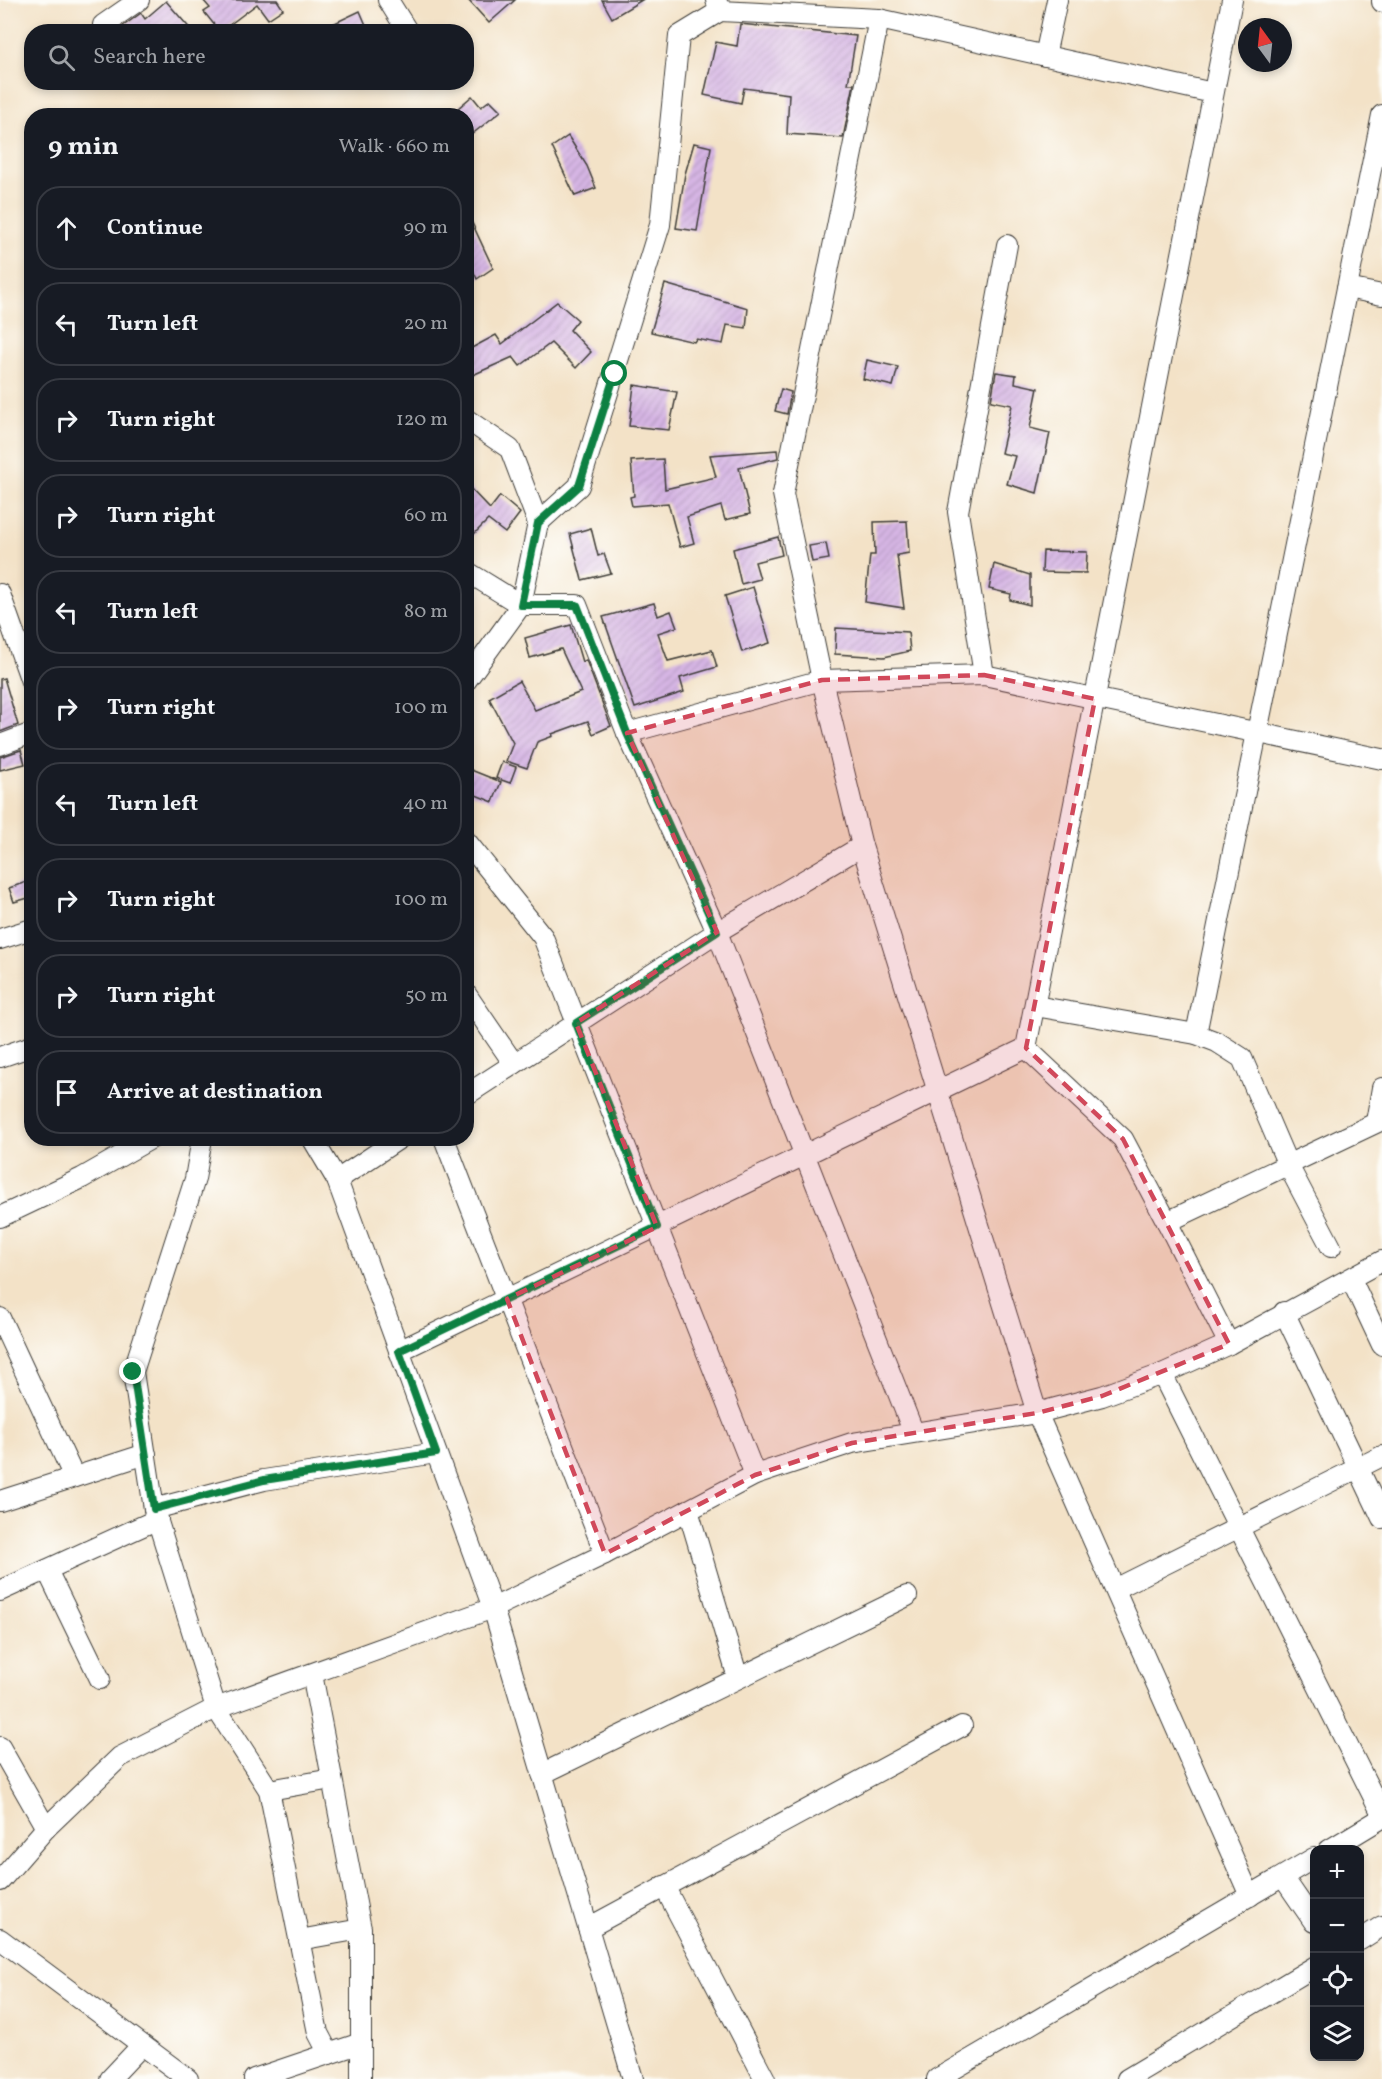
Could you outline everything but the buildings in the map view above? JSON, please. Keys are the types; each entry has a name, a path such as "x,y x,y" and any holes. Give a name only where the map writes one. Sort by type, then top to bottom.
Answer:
{"street":[{"path":"104,24 139,0"},
{"path":"388,0 403,24"},
{"path":"1045,56 1057,0"},
{"path":"1026,1048 1232,0"},
{"path":"538,523 579,486 660,225 679,36 718,6 879,19 1214,93"},
{"path":"879,19 783,494 822,680 862,846 1037,1413 1250,1896"},
{"path":"1196,1034 1382,115"},
{"path":"984,675 958,512 1007,245"},
{"path":"1347,288 1382,295"},
{"path":"474,424 510,449 538,523 521,605 474,670"},
{"path":"474,576 521,605 577,605 627,733 717,932 913,1431"},
{"path":"0,594 24,662"},
{"path":"627,733 822,680 984,675 1382,759"},
{"path":"0,745 24,736"},
{"path":"474,1090 717,932 862,846"},
{"path":"474,851 543,937 754,1475"},
{"path":"0,939 24,931"},
{"path":"474,1006 514,1064"},
{"path":"1035,1006 1196,1034 1217,1042 1242,1058 1288,1165 1331,1247"},
{"path":"399,1351 1026,1048"},
{"path":"1026,1048 1123,1139 1229,1344"},
{"path":"0,1057 24,1049"},
{"path":"1167,1222 1379,1121 1382,1088"},
{"path":"0,1217 82,1178 138,1146"},
{"path":"201,1146 195,1179 133,1372 156,1514 216,1708 269,1790 318,2033 329,2054"},
{"path":"317,1146 337,1180 493,1608 633,2079"},
{"path":"337,1180 388,1146"},
{"path":"447,1146 606,1554"},
{"path":"0,1881 46,1828 120,1757 216,1708 493,1608 606,1554 754,1475 852,1443 913,1431 1037,1413 1102,1396 1162,1374 1229,1344 1284,1312 1382,1261"},
{"path":"1351,1279 1380,1335"},
{"path":"1284,1312 1382,1518"},
{"path":"0,1318 74,1477"},
{"path":"1162,1374 1382,1814"},
{"path":"0,1591 156,1514 264,1480 436,1453"},
{"path":"0,1501 146,1454"},
{"path":"1115,1589 1382,1456"},
{"path":"688,1510 738,1678"},
{"path":"46,1570 100,1679"},
{"path":"542,1774 907,1596"},
{"path":"312,1674 361,1929 361,2079"},
{"path":"588,1928 963,1726"},
{"path":"1,1750 46,1828"},
{"path":"269,1790 332,1779"},
{"path":"1337,1845 1382,1818"},
{"path":"938,2079 1310,1860"},
{"path":"1283,1876 1310,1916"},
{"path":"664,1886 765,2079"},
{"path":"1364,1937 1382,1926"},
{"path":"299,1940 361,1929"},
{"path":"0,1939 188,2079"},
{"path":"1127,2079 1310,1969"},
{"path":"254,2079 361,2043"},
{"path":"110,2079 141,2045"}],"highlighted area":[{"path":"984,675 1095,699 1026,1048 1123,1139 1229,1344 1102,1396 1037,1413 852,1443 755,1475 605,1554 507,1299 657,1227 576,1023 717,932 627,733 822,680"}],"route":[{"path":"133,1372 154,1509 264,1480 436,1453 399,1351 657,1227 576,1023 717,932 627,733 577,605 521,605 538,523 579,486 615,374"}]}
